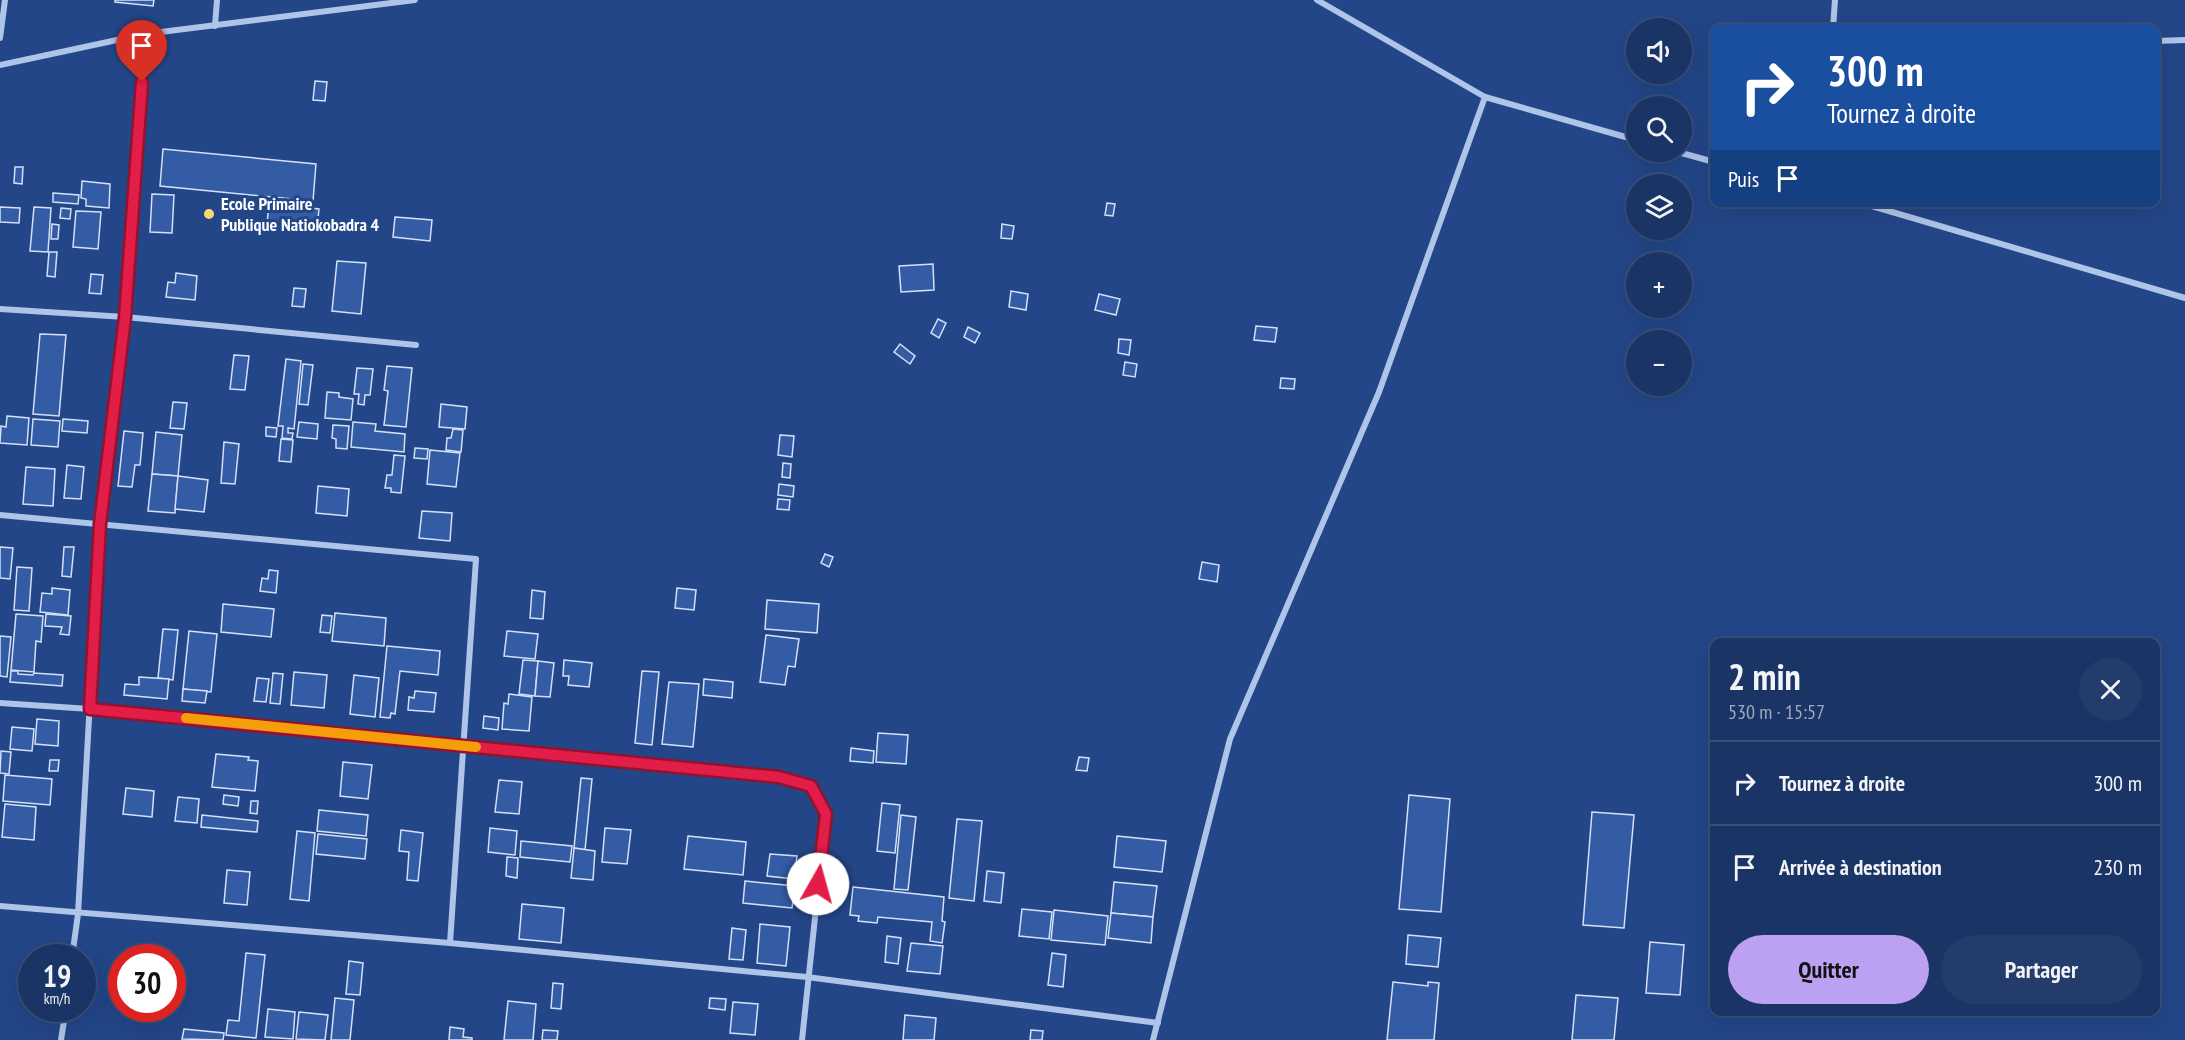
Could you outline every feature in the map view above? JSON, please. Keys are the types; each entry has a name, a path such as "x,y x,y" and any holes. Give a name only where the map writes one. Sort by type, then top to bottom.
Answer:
{"street":[{"path":"0,38 4,0"},
{"path":"215,26 217,0"},
{"path":"0,65 145,34 415,0"},
{"path":"1317,0 1485,97 1626,137"},
{"path":"1833,24 1835,0"},
{"path":"74,944 78,914 100,524 125,317 145,34"},
{"path":"2160,41 2185,40"},
{"path":"1153,1040 1230,739 1379,392 1485,97"},
{"path":"1692,156 1710,161"},
{"path":"1875,207 2185,298"},
{"path":"0,309 125,317 416,345"},
{"path":"0,515 476,559 450,943"},
{"path":"0,703 90,709 779,777 811,786 826,814 802,1040"},
{"path":"0,906 450,943 807,977 1158,1023"},
{"path":"62,1040 64,1022"}],"building":[{"path":"115,0 154,0 153,6 115,2"},
{"path":"315,81 327,82 325,101 313,100"},
{"path":"163,149 316,164 313,201 160,186"},
{"path":"15,167 23,167 22,184 14,183"},
{"path":"82,181 110,184 109,208 86,206 86,199 81,198"},
{"path":"53,193 79,195 78,204 53,202"},
{"path":"152,194 174,195 172,233 150,232"},
{"path":"1107,203 1115,204 1113,216 1105,215"},
{"path":"269,204 319,209 317,228 267,223"},
{"path":"0,207 20,208 19,223 0,222"},
{"path":"34,207 51,208 48,252 30,251"},
{"path":"61,208 71,209 70,219 60,218"},
{"path":"76,211 101,212 98,249 73,247"},
{"path":"395,217 432,220 430,241 393,237"},
{"path":"52,224 59,225 58,239 51,239"},
{"path":"1002,224 1014,226 1012,239 1001,238"},
{"path":"49,252 57,252 55,277 47,276"},
{"path":"337,261 366,263 361,314 332,311"},
{"path":"933,264 934,290 901,292 899,266"},
{"path":"176,273 197,276 195,300 166,297 168,282 175,283"},
{"path":"91,274 103,275 101,294 89,293"},
{"path":"294,288 306,289 304,307 292,306"},
{"path":"1011,291 1028,294 1026,310 1009,307"},
{"path":"1099,294 1120,299 1116,315 1095,310"},
{"path":"938,319 946,323 939,338 931,333"},
{"path":"1256,326 1277,328 1275,342 1254,340"},
{"path":"968,327 980,333 975,343 964,337"},
{"path":"40,334 66,335 59,416 33,414"},
{"path":"1119,339 1131,340 1129,355 1118,353"},
{"path":"900,344 915,356 910,364 894,352"},
{"path":"234,355 249,356 245,390 230,389"},
{"path":"286,359 301,361 294,429 288,428 288,433 293,433 292,439 282,438 283,426 278,426"},
{"path":"1125,362 1137,364 1135,377 1123,375"},
{"path":"303,364 313,365 308,405 299,404"},
{"path":"387,366 412,368 406,427 384,425 388,391 384,390"},
{"path":"357,368 373,369 370,395 365,395 364,405 358,404 359,394 354,394"},
{"path":"1281,378 1295,379 1294,389 1280,388"},
{"path":"327,392 339,393 339,397 353,399 351,420 325,418"},
{"path":"173,402 187,403 184,429 170,428"},
{"path":"441,404 467,407 465,429 439,427"},
{"path":"7,416 29,418 27,445 0,443 1,426 6,427"},
{"path":"33,419 60,421 58,447 31,445"},
{"path":"63,419 88,421 87,433 62,431"},
{"path":"299,422 318,424 317,439 297,437"},
{"path":"353,422 376,424 375,431 405,434 404,452 351,447"},
{"path":"333,425 349,426 347,449 336,448 336,439 332,438"},
{"path":"266,427 277,428 276,437 266,436"},
{"path":"453,429 463,430 461,452 446,450 447,438 451,438"},
{"path":"124,431 143,433 140,465 135,465 132,487 118,486"},
{"path":"156,432 182,435 178,476 152,474"},
{"path":"780,435 794,436 792,457 778,455"},
{"path":"281,439 293,440 291,462 279,461"},
{"path":"224,442 239,444 235,484 221,483"},
{"path":"415,448 428,449 427,459 414,458"},
{"path":"430,450 460,453 456,487 427,484"},
{"path":"394,455 405,456 401,493 391,492 391,488 385,488 387,475 392,475"},
{"path":"783,463 791,464 790,478 782,477"},
{"path":"67,465 84,467 81,499 64,498"},
{"path":"26,467 55,469 53,506 23,504"},
{"path":"152,474 178,476 175,513 148,511"},
{"path":"178,476 208,480 204,512 175,509"},
{"path":"779,484 794,486 793,497 778,495"},
{"path":"318,486 349,489 347,516 316,513"},
{"path":"778,499 790,500 789,510 777,509"},
{"path":"422,511 452,513 450,541 419,538"},
{"path":"0,547 13,548 10,579 0,578"},
{"path":"64,547 74,547 71,577 62,576"},
{"path":"825,554 833,557 829,567 821,563"},
{"path":"1202,562 1219,565 1217,582 1199,579"},
{"path":"17,567 32,568 29,611 14,610"},
{"path":"269,570 278,571 276,593 260,591 262,578 268,579"},
{"path":"52,588 70,590 68,615 40,612 42,593 52,594"},
{"path":"677,588 696,590 694,610 675,608"},
{"path":"532,590 545,592 543,619 530,618"},
{"path":"767,600 819,604 817,633 765,629"},
{"path":"223,604 274,609 271,637 221,632"},
{"path":"335,613 386,618 384,646 332,641"},
{"path":"16,614 43,616 41,642 36,641 34,672 11,670"},
{"path":"46,614 71,616 69,635 60,634 62,627 45,626"},
{"path":"322,615 332,616 330,633 320,632"},
{"path":"163,629 178,630 173,680 158,678"},
{"path":"189,631 217,634 211,692 183,689"},
{"path":"507,631 538,634 535,659 504,656"},
{"path":"766,635 799,639 795,667 788,666 785,685 760,682"},
{"path":"0,636 11,637 7,677 0,676"},
{"path":"387,646 440,651 438,675 400,671 395,714 391,713 390,718 380,717"},
{"path":"523,660 538,661 535,696 519,694"},
{"path":"564,660 592,663 589,687 568,685 569,676 563,676"},
{"path":"538,661 554,663 550,697 535,696"},
{"path":"11,671 18,671 18,674 63,675 62,686 10,682"},
{"path":"642,671 659,672 652,745 635,743"},
{"path":"294,672 327,675 324,708 291,705"},
{"path":"273,673 283,674 280,704 270,703"},
{"path":"354,675 379,678 375,717 350,714"},
{"path":"139,677 169,679 167,699 124,695 125,684 139,685"},
{"path":"257,678 269,679 266,702 254,701"},
{"path":"704,679 733,682 732,698 703,695"},
{"path":"669,682 699,684 693,747 662,744"},
{"path":"183,689 207,691 205,703 182,701"},
{"path":"415,691 436,693 434,712 408,710 409,697 414,698"},
{"path":"509,694 532,697 529,731 502,729 504,703 508,704"},
{"path":"484,716 499,718 498,730 483,728"},
{"path":"37,719 59,721 58,746 35,744"},
{"path":"12,727 34,729 32,751 10,749"},
{"path":"878,733 908,735 906,764 876,762"},
{"path":"851,748 874,751 873,763 850,761"},
{"path":"1,751 11,752 9,774 0,773"},
{"path":"216,754 249,757 248,760 258,761 255,791 212,787"},
{"path":"1079,757 1089,758 1087,771 1076,770"},
{"path":"50,760 59,760 58,771 49,771"},
{"path":"343,762 372,765 368,799 340,796"},
{"path":"5,775 52,779 50,805 3,801"},
{"path":"581,778 592,779 585,850 574,848"},
{"path":"499,780 522,782 519,814 495,812"},
{"path":"126,788 154,791 152,817 123,814"},
{"path":"224,795 239,797 238,806 223,804"},
{"path":"1409,795 1450,799 1441,912 1399,909"},
{"path":"178,797 199,799 197,823 175,821"},
{"path":"251,801 258,801 257,814 250,813"},
{"path":"882,803 900,805 895,853 877,851"},
{"path":"5,804 36,807 34,840 2,837"},
{"path":"319,810 368,815 366,836 317,831"},
{"path":"1592,812 1634,815 1624,928 1583,925"},
{"path":"202,815 258,821 257,832 201,827"},
{"path":"901,815 916,817 908,890 894,889"},
{"path":"957,819 982,821 974,901 949,898"},
{"path":"490,828 517,831 515,855 488,852"},
{"path":"605,828 631,830 627,864 602,862"},
{"path":"401,830 423,833 418,881 407,880 409,852 399,851"},
{"path":"297,831 315,833 309,901 290,899"},
{"path":"318,834 367,839 365,859 316,854"},
{"path":"688,836 746,842 743,875 684,869"},
{"path":"1117,836 1166,841 1162,872 1114,867"},
{"path":"521,841 572,846 570,862 520,857"},
{"path":"574,848 595,851 593,880 571,878"},
{"path":"770,854 797,856 794,879 767,876"},
{"path":"507,857 518,858 517,878 506,876"},
{"path":"227,870 250,872 247,905 224,903"},
{"path":"987,871 1004,873 1001,903 984,901"},
{"path":"745,881 795,886 792,908 743,903"},
{"path":"1114,882 1157,886 1153,917 1111,913"},
{"path":"853,887 944,897 942,921 945,922 942,943 930,941 932,922 878,917 877,923 858,921 859,916 850,915"},
{"path":"522,904 564,908 561,943 519,939"},
{"path":"1022,909 1052,912 1049,939 1019,936"},
{"path":"1054,910 1108,916 1105,945 1051,940"},
{"path":"1111,913 1153,917 1151,943 1108,938"},
{"path":"760,924 790,927 786,966 757,963"},
{"path":"732,928 746,930 743,960 729,959"},
{"path":"1408,935 1441,938 1438,967 1406,964"},
{"path":"887,936 901,938 898,964 885,962"},
{"path":"1650,942 1684,945 1680,995 1646,993"},
{"path":"911,943 943,946 940,974 907,971"},
{"path":"246,953 265,955 256,1038 226,1035 228,1020 239,1021"},
{"path":"1052,953 1066,955 1063,987 1048,985"},
{"path":"349,961 363,963 360,995 346,994"},
{"path":"1393,982 1428,986 1428,982 1439,983 1434,1040 1387,1040"},
{"path":"553,983 563,984 561,1009 551,1008"},
{"path":"1576,995 1618,998 1614,1040 1572,1040"},
{"path":"335,998 354,1000 350,1040 331,1040"},
{"path":"710,998 726,999 725,1010 709,1008"},
{"path":"508,1001 536,1004 533,1040 504,1040"},
{"path":"733,1002 758,1004 755,1035 730,1033"},
{"path":"268,1009 295,1012 293,1039 265,1037"},
{"path":"299,1012 328,1015 325,1040 296,1039"},
{"path":"905,1015 936,1018 934,1040 903,1040"},
{"path":"450,1027 464,1029 463,1037 472,1038 472,1040 449,1040"},
{"path":"184,1029 224,1033 223,1040 182,1039"},
{"path":"543,1030 558,1031 557,1040 542,1040"},
{"path":"1031,1030 1043,1031 1042,1040 1030,1040"}],"slow traffic":[{"path":"186,718 476,747"}],"place":[{"name":"Ecole Primaire Publique Natiokobadra 4","path":"209,214"}],"route":[{"path":"142,82 125,317 100,524 90,709 779,777 811,786 826,814 818,884"}]}
